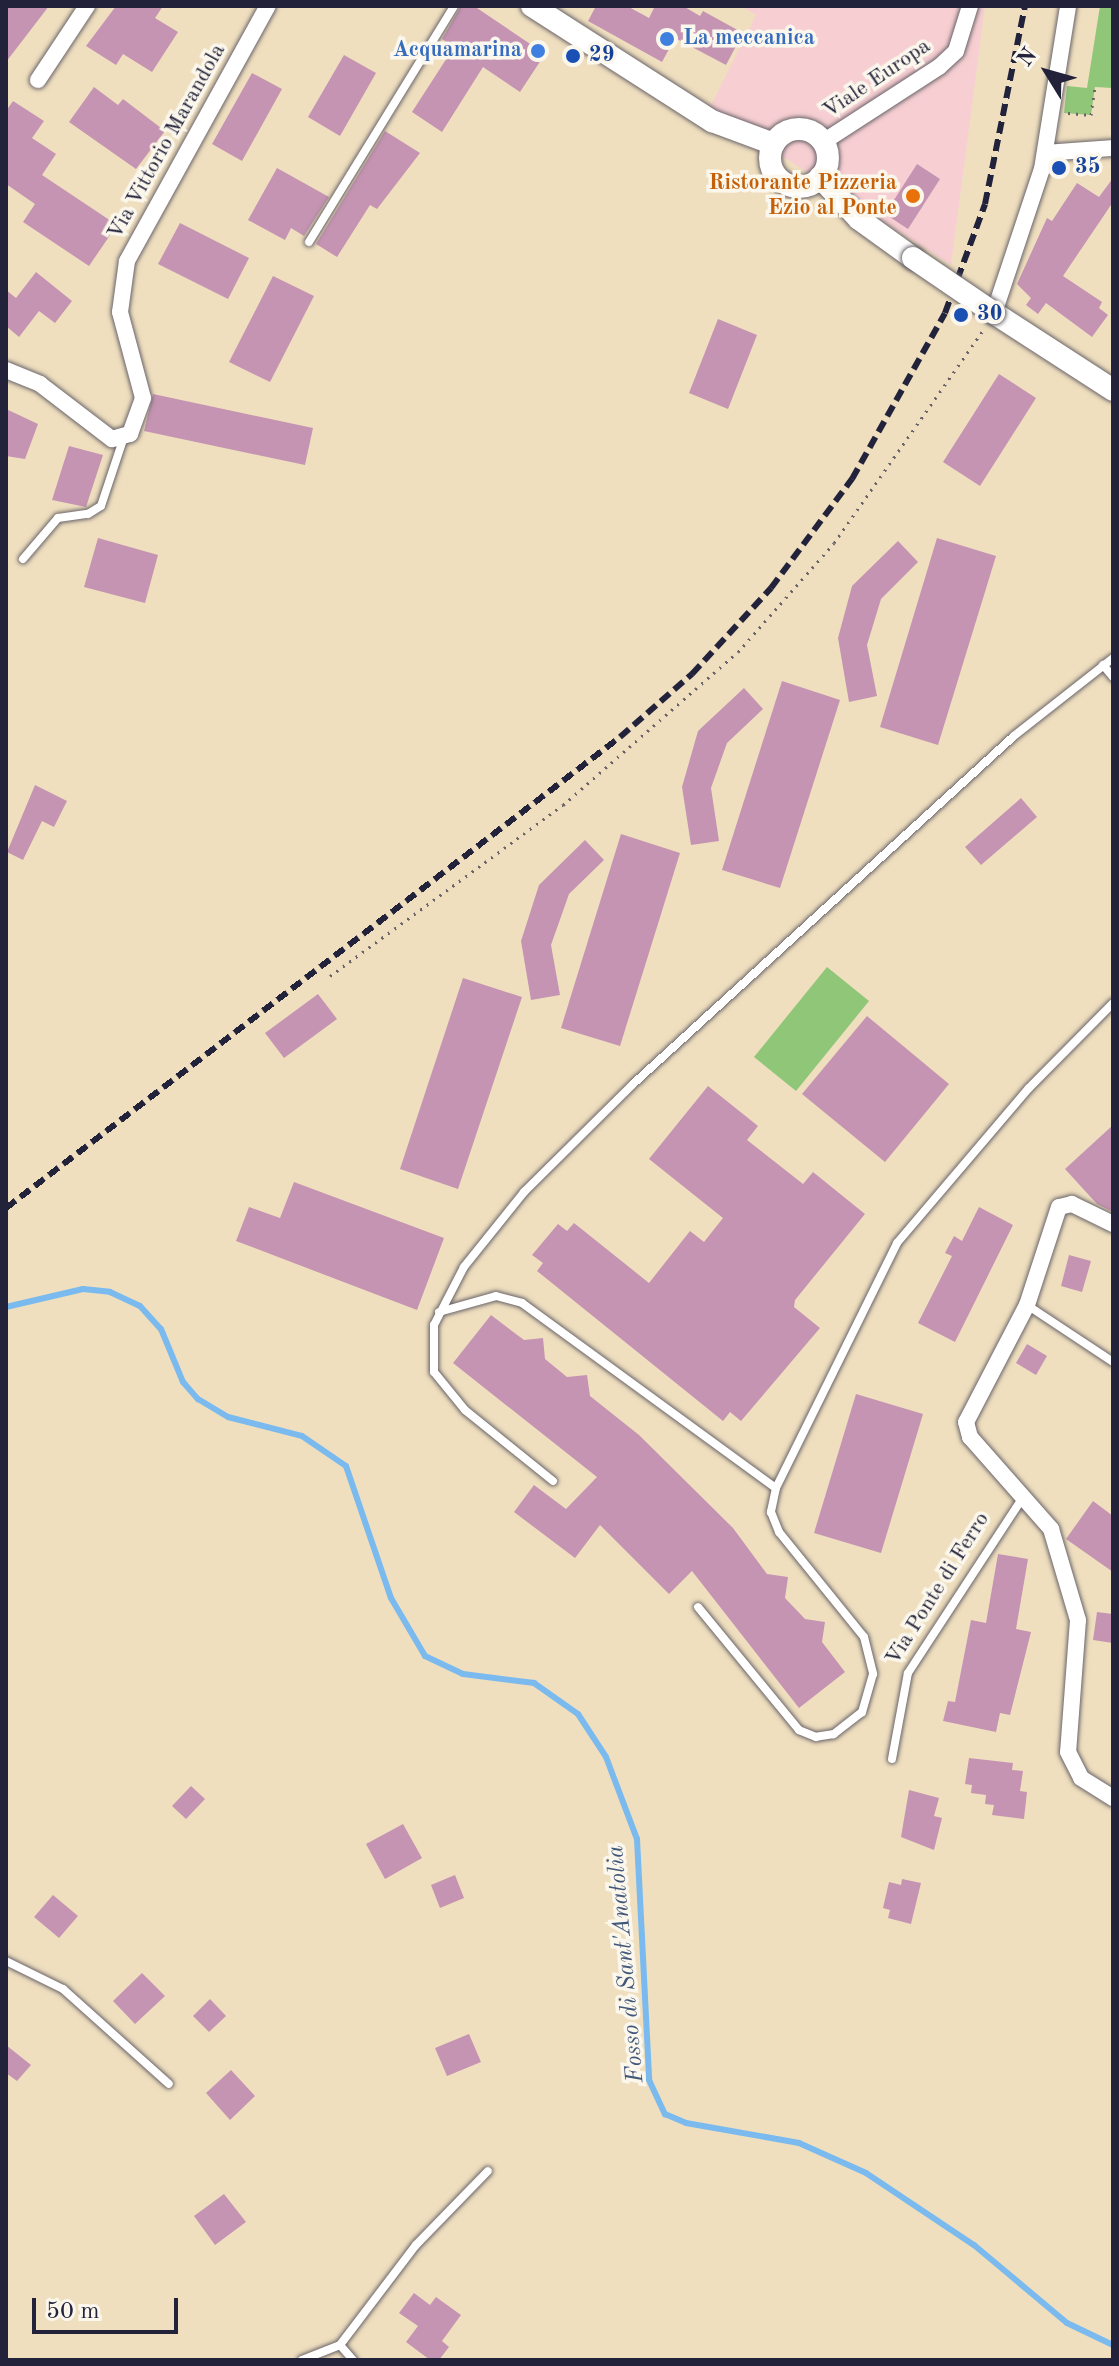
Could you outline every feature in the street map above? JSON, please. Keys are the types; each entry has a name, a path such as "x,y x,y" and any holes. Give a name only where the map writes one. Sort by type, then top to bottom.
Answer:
{"main road":[{"path":"532,6 712,121 774,144"},
{"path":"799,129 823,142 827,158 820,177 800,186 783,182 772,167 774,144 782,134 799,129"},
{"path":"820,177 859,219 994,313 1113,390"}],"street":[{"path":"38,80 87,6"},
{"name":"Via Vittorio Marandola","path":"123,440 135,424 143,398 121,319 127,261 268,6"},
{"name":"Viale Europa","path":"823,142 939,67 956,51 970,6"},
{"path":"994,313 1046,153 1068,6"},
{"path":"1046,153 1113,148"},
{"path":"6,370 27,376 108,436 123,440"},
{"path":"1113,1224 1072,1204 1059,1207 1027,1305 966,1422 970,1437 1051,1529 1059,1569 1077,1614 1069,1758 1081,1778 1113,1798"}],"lane":[{"path":"309,242 454,6"},
{"name":"Via Vittorio Marandola","path":"23,559 58,518 88,514 101,506 123,440"},
{"path":"553,1481 475,1419 440,1382 430,1349 439,1312 493,1228 603,1112 992,756 1113,658"},
{"path":"1103,665 1113,677"},
{"path":"698,1607 799,1730 816,1737 834,1734 862,1712 873,1674 864,1637 779,1532 771,1512 776,1488 897,1243 1038,1077 1113,1003"},
{"path":"439,1312 496,1296 522,1303 776,1488"},
{"path":"1027,1305 1113,1362"},
{"name":"Via Ponte di Ferro","path":"892,1759 899,1703 913,1663 1024,1495"},
{"path":"6,1961 63,1989 169,2084"},
{"path":"302,2360 340,2345 416,2245 488,2171"},
{"path":"340,2345 353,2360"}],"path":[{"path":"1053,112 1091,115 1095,86"},
{"path":"330,976 572,798 738,652 834,543 994,313"}],"shaded area":[{"path":"741,6 985,6 951,265 709,109 756,15"}],"green space":[{"path":"1100,6 1113,6 1113,88 1095,87 1091,115 1064,113 1067,86 1087,88"},
{"path":"827,967 869,1001 796,1091 754,1057"}],"building":[{"path":"6,6 49,6 6,62"},
{"path":"116,6 163,6 155,18 178,32 152,72 123,54 116,65 86,46"},
{"path":"461,6 474,6 545,54 520,92 483,67 442,132 412,112 454,47 442,39"},
{"path":"596,6 627,6 649,18 655,6 683,6 700,16 703,11 743,33 726,65 675,38 662,62 588,21"},
{"path":"344,55 376,73 340,136 308,117"},
{"path":"252,73 282,89 242,161 212,144"},
{"path":"94,87 118,105 123,99 165,131 136,169 69,122"},
{"path":"13,101 44,121 32,138 56,154 42,175 117,225 89,266 23,222 35,204 6,184 6,111"},
{"path":"385,131 420,153 377,209 370,205 337,257 316,244"},
{"name":"Ristorante Pizzeria Ezio al Ponte","path":"917,164 940,179 908,229 885,214"},
{"path":"277,168 329,197 304,236 291,228 285,240 248,220"},
{"path":"1113,178 1113,202 1063,276 1102,302 1099,308 1108,315 1092,337 1046,303 1038,314 1026,305 1031,298 1017,284 1047,218 1052,221 1077,183 1099,197"},
{"path":"180,223 249,258 228,299 158,264"},
{"path":"36,272 72,301 55,323 39,311 19,337 6,326 6,290 16,298"},
{"path":"273,276 314,296 270,382 229,362"},
{"path":"718,319 757,335 728,409 689,393"},
{"path":"999,374 1036,398 980,486 943,462"},
{"path":"153,394 313,428 305,465 144,431"},
{"path":"6,409 38,424 25,459 6,456"},
{"path":"69,446 103,455 86,507 52,500"},
{"path":"98,538 158,555 145,603 84,587"},
{"path":"937,538 996,556 938,745 880,727"},
{"path":"898,541 918,562 881,599 867,645 877,696 849,702 838,638 852,586"},
{"path":"782,681 840,700 780,888 722,870"},
{"path":"744,688 763,709 727,743 711,788 719,841 691,845 682,787 698,731"},
{"path":"35,785 67,801 54,827 42,821 23,860 7,852"},
{"path":"1021,798 1037,817 981,865 965,847"},
{"path":"621,834 680,853 620,1046 561,1028"},
{"path":"585,840 604,860 569,894 551,945 560,995 531,1000 521,941 539,885"},
{"path":"463,978 522,997 458,1189 400,1169"},
{"path":"318,994 337,1019 284,1058 265,1033"},
{"path":"867,1016 949,1084 885,1162 802,1094"},
{"path":"708,1086 758,1126 747,1140 803,1184 813,1172 865,1214 795,1300 794,1307 820,1328 741,1421 730,1412 723,1421 537,1271 543,1263 532,1255 558,1224 567,1231 574,1223 649,1283 690,1231 704,1242 723,1218 649,1159"},
{"path":"1113,1125 1113,1212 1097,1204 1065,1169"},
{"path":"294,1182 444,1238 417,1310 236,1241 249,1207 280,1218"},
{"path":"979,1207 1013,1225 955,1342 918,1323 952,1256 945,1253 954,1236 962,1241"},
{"path":"1069,1255 1091,1261 1082,1292 1061,1286"},
{"path":"491,1315 524,1340 543,1338 545,1359 567,1377 587,1375 590,1396 639,1435 733,1528 767,1574 788,1577 785,1598 805,1619 825,1622 822,1642 845,1672 799,1708 692,1571 669,1594 600,1525 575,1558 514,1512 534,1485 566,1509 597,1477 453,1363"},
{"path":"1027,1344 1047,1356 1036,1375 1016,1363"},
{"path":"856,1394 923,1414 881,1553 814,1533"},
{"path":"1093,1501 1113,1516 1113,1572 1066,1539"},
{"path":"998,1554 1028,1559 1016,1629 1031,1632 1010,1715 1000,1713 996,1732 943,1721 948,1701 955,1702 971,1620 986,1623"},
{"path":"1097,1612 1113,1614 1113,1643 1093,1640"},
{"path":"969,1758 1013,1763 1012,1770 1023,1771 1020,1791 1027,1792 1024,1819 992,1815 994,1805 985,1804 986,1795 971,1793 972,1785 965,1784"},
{"path":"191,1786 205,1799 186,1819 172,1806"},
{"path":"909,1790 939,1798 934,1816 942,1818 934,1850 901,1837"},
{"path":"403,1824 422,1858 385,1879 366,1844"},
{"path":"455,1875 464,1898 440,1908 431,1885"},
{"path":"902,1879 921,1883 911,1924 888,1918 890,1910 883,1908 889,1882 901,1885"},
{"path":"53,1895 78,1916 59,1938 34,1917"},
{"path":"142,1973 165,1996 135,2024 113,2001"},
{"path":"210,1999 226,2016 209,2032 193,2016"},
{"path":"469,2034 481,2062 447,2076 435,2048"},
{"path":"6,2045 31,2065 17,2081 6,2073"},
{"path":"231,2070 255,2096 230,2120 206,2093"},
{"path":"224,2194 246,2222 215,2245 194,2216"},
{"path":"414,2293 430,2305 436,2297 461,2315 442,2341 449,2347 439,2360 430,2360 406,2342 418,2326 399,2313"}],"waterway":[{"name":"Fosso di Sant'Anatolia","path":"6,1307 83,1289 110,1292 140,1306 161,1329 183,1382 198,1399 228,1417 302,1436 346,1466 391,1598 425,1656 463,1674 534,1683 578,1714 606,1757 637,1839 649,2080 665,2114 686,2123 799,2143 866,2173 974,2245 1067,2323 1113,2345"}],"railway":[{"path":"6,1208 620,737 692,674 771,588 852,479 945,313 985,204 1025,6"}],"place":[{"name":"La meccanica","path":"667,39"},
{"name":"Acquamarina","path":"538,51"},
{"name":"29","path":"573,56"},
{"name":"35","path":"1059,168"},
{"name":"Ristorante Pizzeria Ezio al Ponte","path":"913,196"},
{"name":"30","path":"961,315"}]}
